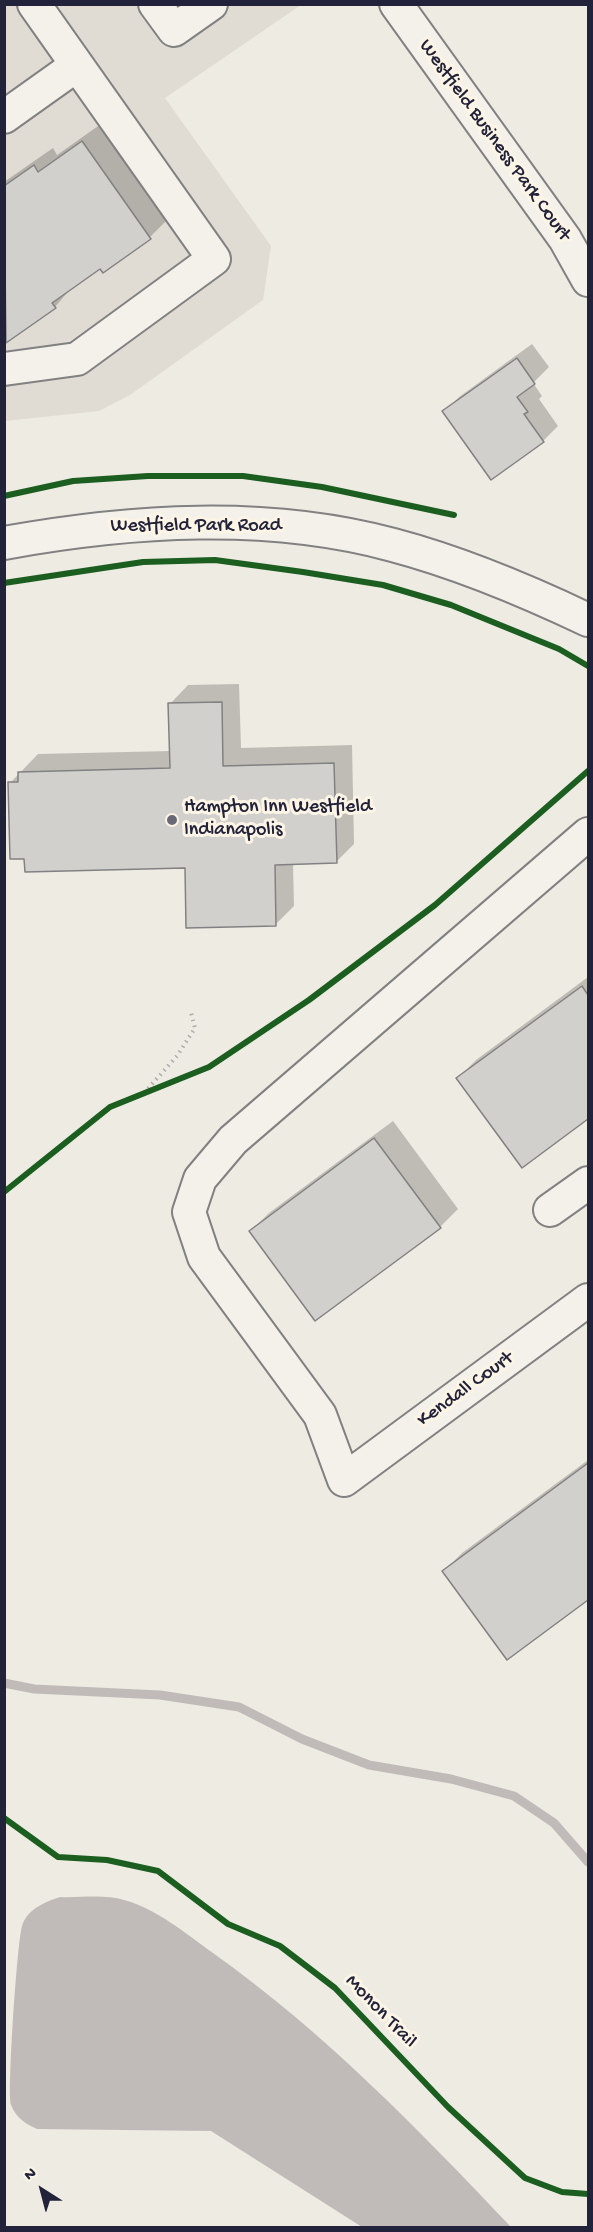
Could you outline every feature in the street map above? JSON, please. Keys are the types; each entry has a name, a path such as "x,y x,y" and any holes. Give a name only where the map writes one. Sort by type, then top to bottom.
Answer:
{"street":[{"path":"4,369 76,359 214,259 34,4"},
{"path":"155,4 174,30 211,4"},
{"name":"Westfield Business Park Court","path":"396,4 565,239 588,280"},
{"path":"4,117 77,65"},
{"name":"Westfield Park Road","path":"4,543 104,526 261,524 329,532 392,544 461,566 522,588 588,620"},
{"name":"Kendall Court","path":"588,834 233,1140 200,1179 189,1212 204,1257 283,1361 320,1415 344,1480 588,1300"},
{"path":"550,1210 588,1183"}],"path":[{"path":"144,1093 177,1056 195,1028 191,1013"},
{"path":"136,1096 166,1084"}],"shaded area":[{"path":"4,5 301,5 165,98 271,246 263,300 130,395 99,411 5,421"},
{"path":"60,1897 117,1898 148,1909 170,1922 254,1983 369,2083 511,2227 362,2227 211,2131 37,2129 25,2123 13,2110 10,2094 13,2017 20,1938 24,1920 28,1915 43,1904"}],"building":[{"path":"82,141 151,239 103,273 100,269 52,303 56,308 6,343 4,186 34,165 38,172"},
{"path":"517,358 535,384 517,397 528,412 524,414 544,442 491,480 442,411"},
{"name":"Hampton Inn Westfield Indianapolis","path":"222,702 223,766 334,763 337,863 275,865 276,926 186,928 185,868 25,872 24,859 10,859 8,782 18,782 18,772 170,768 168,703"},
{"path":"582,986 588,995 588,1119 522,1168 456,1078"},
{"path":"374,1138 441,1228 315,1321 249,1231"},
{"path":"588,1463 588,1600 507,1660 442,1571"}],"waterway":[{"path":"4,1683 34,1689 160,1695 239,1707 302,1739 369,1765 451,1779 514,1796 554,1823 588,1862"}],"cycle path":[{"path":"4,496 73,481 148,476 243,476 322,487 454,515"},
{"path":"4,583 143,562 215,560 303,572 383,585 451,605 559,649 588,666"},
{"path":"4,1192 110,1107 209,1067 309,1000 435,905 588,771"},
{"name":"Monon Trail","path":"4,1818 58,1857 107,1860 158,1871 228,1924 280,1946 335,1988 448,2107 525,2178 562,2192 588,2194"}],"place":[{"name":"Hampton Inn Westfield Indianapolis","path":"172,820"}]}
